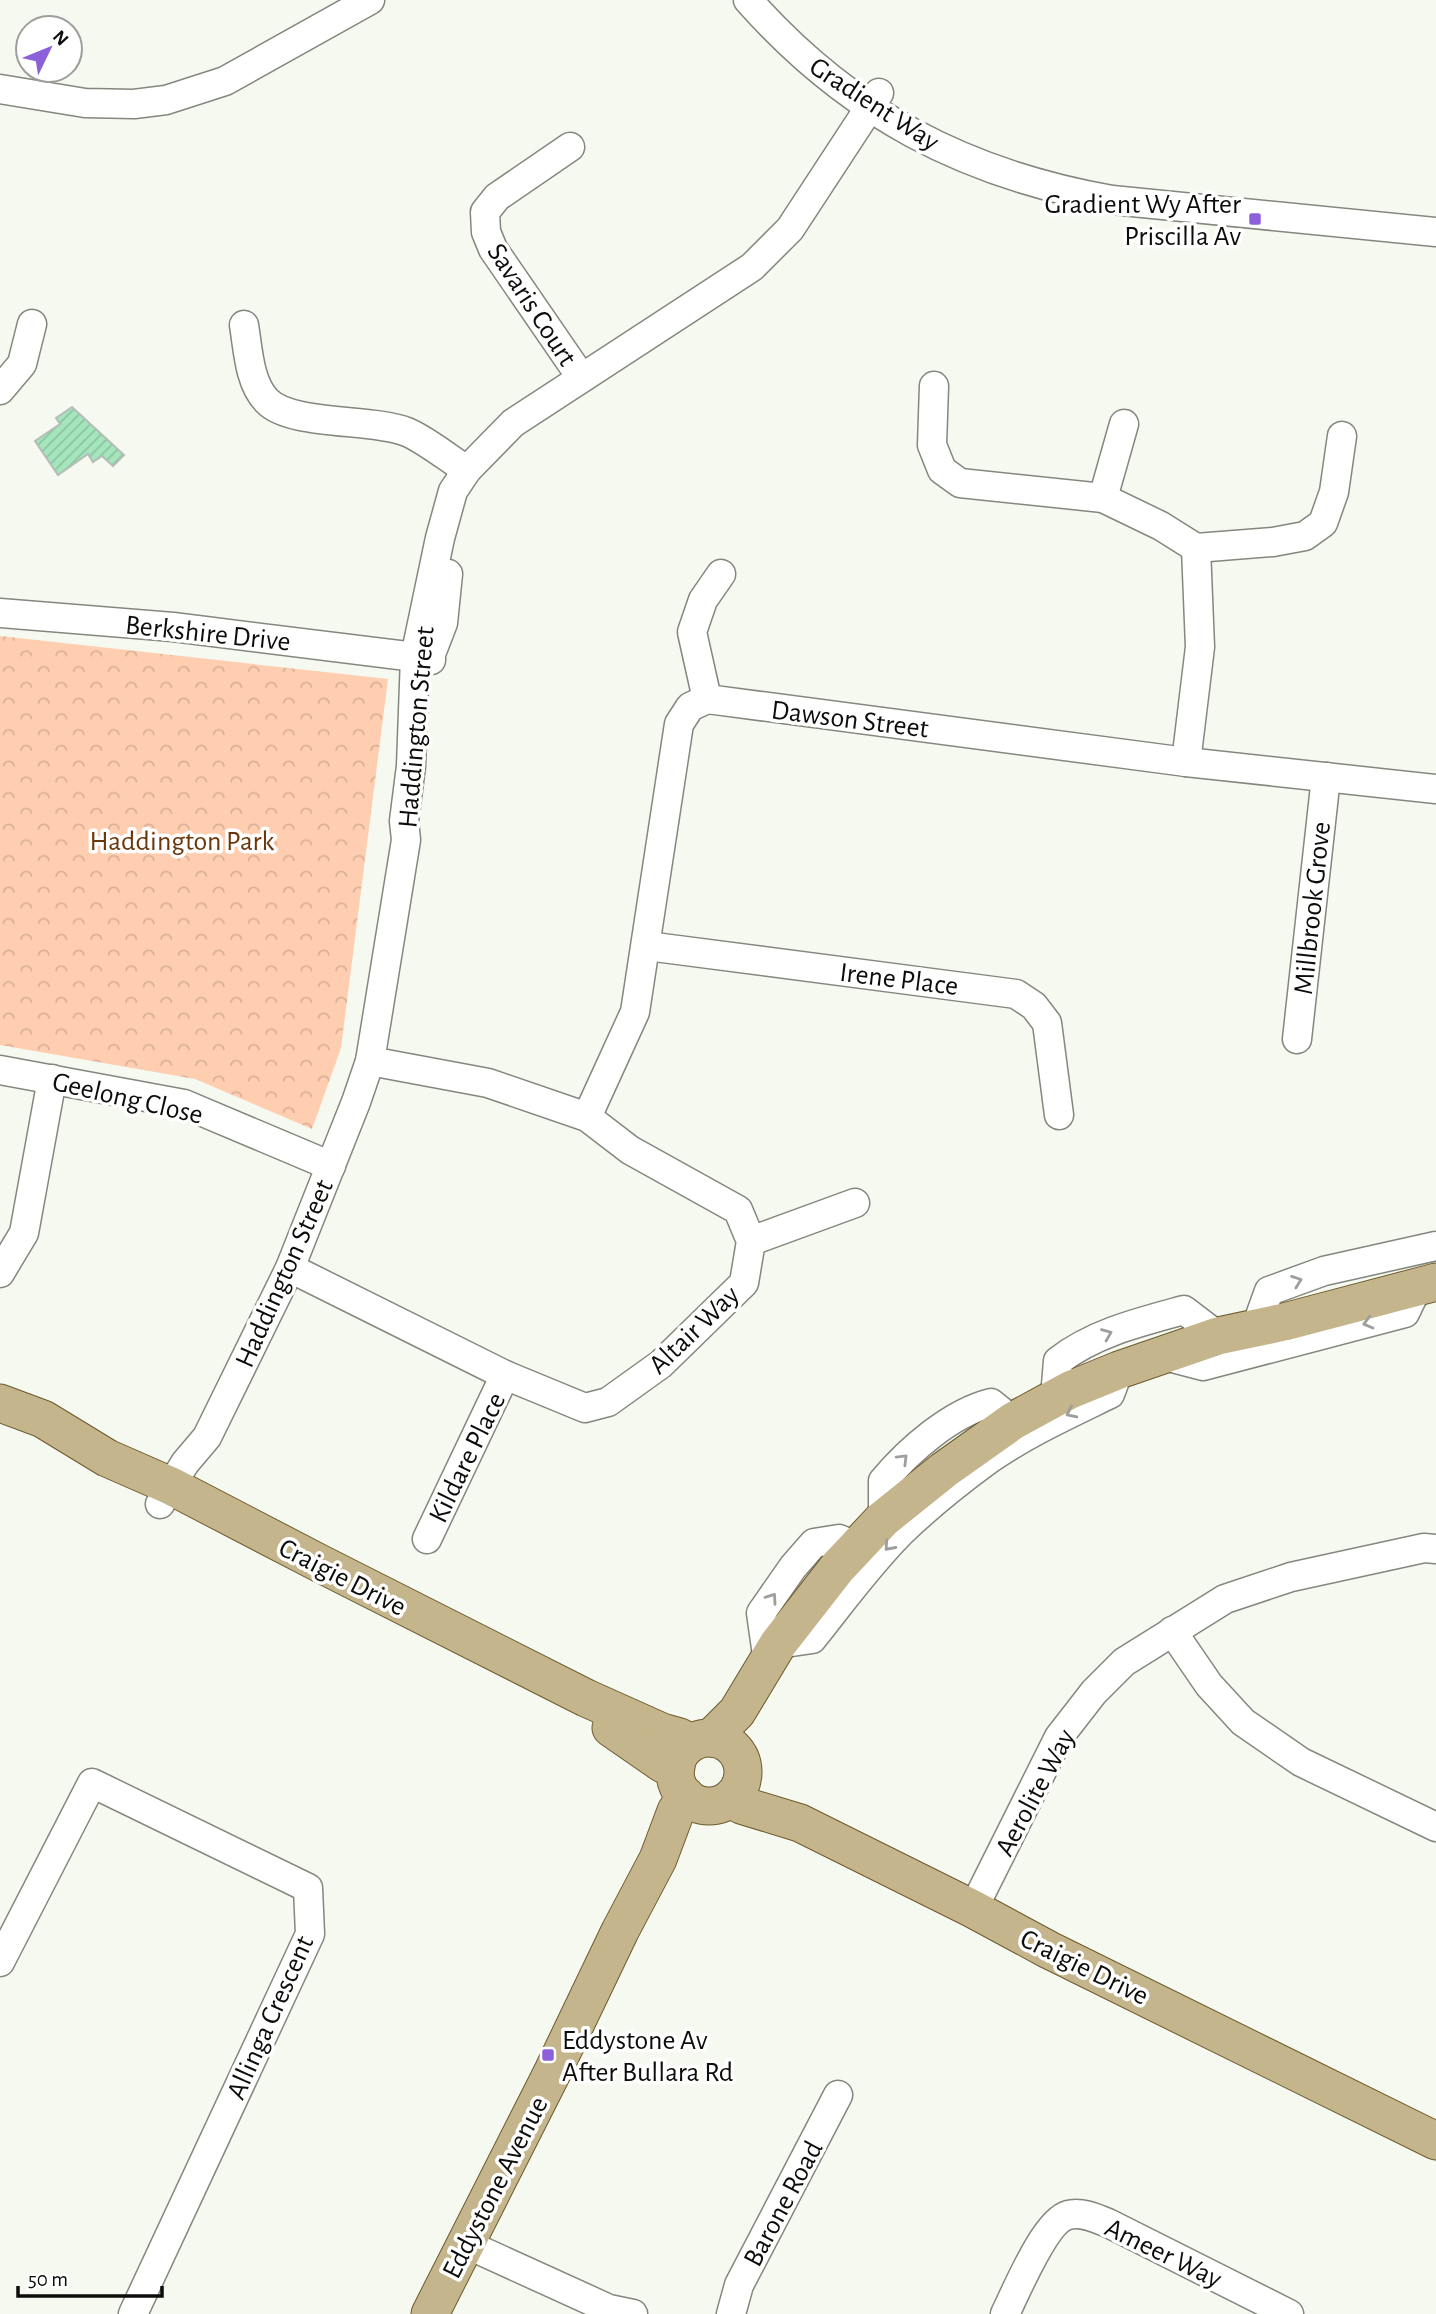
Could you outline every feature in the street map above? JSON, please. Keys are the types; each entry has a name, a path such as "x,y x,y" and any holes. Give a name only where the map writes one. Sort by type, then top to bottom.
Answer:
{"main road":[{"name":"Eddystone Avenue","path":"449,2314 474,2247 553,2071 658,1858 676,1811 710,1773 737,1713 773,1653 838,1567 883,1519 944,1470 1013,1421 1055,1397 1119,1370 1218,1335 1427,1284"},
{"name":"Craigie Drive","path":"0,1403 43,1419 307,1584 402,1625 618,1731 663,1764 710,1773 1436,2122"},
{"name":"Craigie Drive","path":"0,1424 176,1501"},
{"name":"Craigie Drive","path":"977,1902 1049,1950 1436,2141"},
{"name":"Eddystone Avenue","path":"430,2314 474,2247"}],"street":[{"path":"0,89 85,103 134,104 166,100 198,92 234,76 370,0"},
{"name":"Gradient Way","path":"748,0 775,31 820,71 874,100"},
{"name":"Gradient Way","path":"772,0 903,129 962,159 1015,178 1066,192 1183,208 1436,224"},
{"name":"Haddington Street","path":"176,1501 185,1463 206,1437 290,1268 370,1061 406,840 404,821 411,766 415,657 453,491 475,461 513,423 751,267 790,229 874,100"},
{"name":"Savaris Court","path":"570,147 497,197 485,212 486,232 493,249 581,377"},
{"path":"0,390 22,363 32,324"},
{"path":"244,325 255,384 267,402 287,413 407,432 475,461 456,514 449,549 447,603 443,623 431,654 432,705 427,741 413,831 406,840"},
{"path":"934,386 932,445 942,470 960,482 1103,498 1161,526 1196,548 1273,542 1305,536 1323,523 1334,492 1342,436"},
{"path":"1103,498 1124,424"},
{"path":"1186,761 1199,647 1196,548"},
{"path":"587,1117 635,1012 679,724 690,707 707,699 692,632 703,600 721,574"},
{"name":"Berkshire Drive","path":"0,613 173,627 415,657"},
{"name":"Dawson Street","path":"707,699 1186,761 1436,789"},
{"name":"Millbrook Grove","path":"1297,1039 1326,777"},
{"name":"Irene Place","path":"647,946 1016,994 1034,1006 1047,1023 1059,1115"},
{"path":"370,1061 488,1083 587,1117 630,1150 738,1210 751,1241 855,1203"},
{"name":"Geelong Close","path":"0,1070 184,1104 331,1166"},
{"path":"0,1273 24,1233 52,1079"},
{"name":"Altair Way","path":"290,1268 505,1376 585,1408 608,1402 662,1364 744,1283 751,1241"},
{"path":"1256,1327 1269,1291 1324,1271 1436,1246"},
{"name":"Eddystone Avenue","path":"1161,1355 1203,1366 1405,1313 1427,1284"},
{"path":"1055,1397 1058,1361 1078,1346 1130,1325 1184,1310 1218,1335"},
{"path":"773,1653 812,1639 901,1532 988,1460 1046,1425 1110,1394 1119,1370"},
{"name":"Kildare Place","path":"427,1539 505,1376"},
{"name":"Aerolite Way","path":"977,1902 1059,1737 1094,1692 1124,1662 1225,1599 1292,1577 1424,1548 1436,1549"},
{"path":"1172,1631 1209,1685 1243,1722 1301,1762 1436,1827"},
{"name":"Allinga Crescent","path":"0,1962 92,1783 308,1888 310,1934 133,2314"},
{"name":"Barone Road","path":"731,2314 739,2285 838,2095"},
{"name":"Ameer Way","path":"1005,2314 1044,2236 1068,2215 1087,2215 1110,2224 1289,2314"},
{"path":"474,2247 609,2309 633,2314"}],"green space":[{"name":"Haddington Park","path":"0,636 388,679 341,1048 312,1129 195,1079 0,1045"}],"building":[{"path":"72,407 124,455 113,466 102,456 93,462 88,454 58,475 35,441 60,424 56,418"}],"place":[{"name":"Gradient Wy After Priscilla Av","path":"1255,219"},
{"name":"Eddystone Av After Bullara Rd","path":"548,2055"}]}
